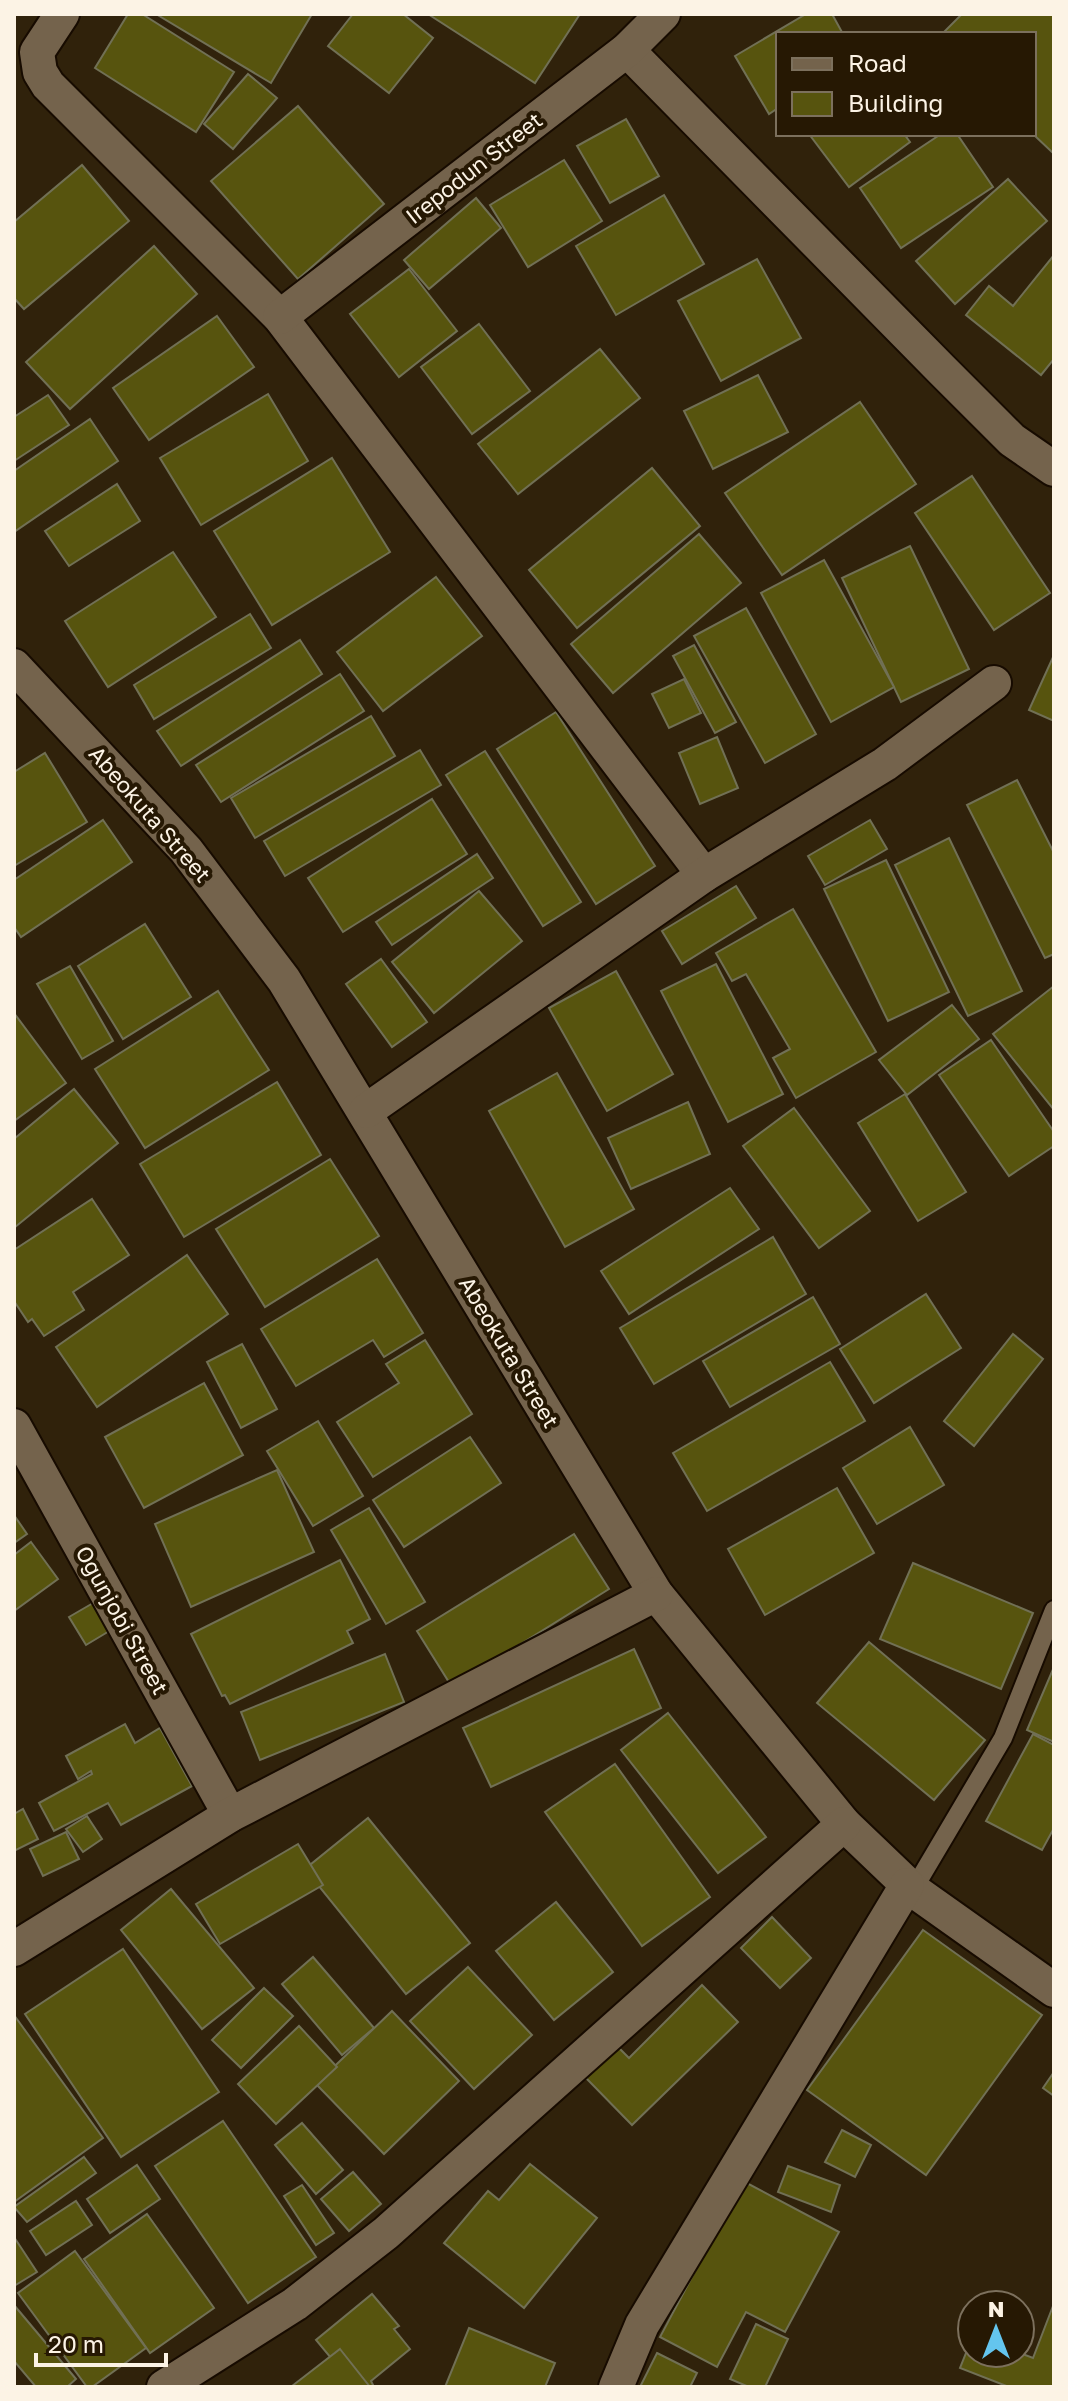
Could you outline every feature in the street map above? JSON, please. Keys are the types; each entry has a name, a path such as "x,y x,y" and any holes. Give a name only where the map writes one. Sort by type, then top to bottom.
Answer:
{"street":[{"path":"62,14 37,52 40,72 48,85 280,317 704,875"},
{"name":"Irepodun Street","path":"280,317 627,50 663,14"},
{"path":"627,50 971,400 1012,440 1054,469"},
{"name":"Abeokuta Street","path":"14,666 186,850 284,980 656,1594 844,1824 910,1888 1054,1990"},
{"path":"366,1111 704,875 885,764 994,683"},
{"name":"Ogunjobi Street","path":"14,1426 230,1815"},
{"path":"14,1949 230,1815 656,1594"},
{"path":"164,2387 295,2304 386,2233 844,1824"},
{"path":"616,2387 642,2325 910,1888"}],"lane":[{"path":"910,1888 1003,1738 1054,1610"}],"building":[{"path":"128,14 142,14 234,72 196,132 95,68"},
{"path":"156,14 312,14 271,83"},
{"path":"353,14 403,14 433,38 389,93 328,46"},
{"path":"428,14 580,14 535,83"},
{"path":"806,14 832,14 842,32 776,32 776,109 769,114 735,56"},
{"path":"962,14 1054,14 1054,154 1035,136 1036,32 944,32"},
{"path":"248,74 277,98 233,149 204,124"},
{"path":"298,106 384,204 298,279 211,181"},
{"path":"626,119 659,176 610,203 577,146"},
{"path":"811,136 906,136 910,142 849,187"},
{"path":"938,136 958,136 993,187 901,248 860,188"},
{"path":"564,160 602,221 528,267 490,205"},
{"path":"82,165 129,221 24,309 14,298 14,222"},
{"path":"1008,179 1047,221 955,304 916,261"},
{"path":"664,195 704,264 616,315 576,246"},
{"path":"476,198 501,228 429,289 404,260"},
{"path":"154,246 197,294 70,409 26,362"},
{"path":"1054,255 1054,359 1041,375 966,315 989,286 1013,306"},
{"path":"757,259 801,338 721,381 678,301"},
{"path":"409,269 457,331 399,377 350,314"},
{"path":"217,316 254,367 149,440 113,388"},
{"path":"479,324 530,391 472,434 421,367"},
{"path":"600,349 640,398 518,494 478,444"},
{"path":"758,375 788,432 713,469 684,411"},
{"path":"268,394 308,461 201,525 160,458"},
{"path":"48,395 69,425 14,461 14,417"},
{"path":"860,402 916,484 782,575 725,493"},
{"path":"90,419 118,461 14,532 14,471"},
{"path":"332,458 390,552 272,625 214,531"},
{"path":"652,468 700,526 577,628 529,570"},
{"path":"972,476 1050,593 994,630 915,513"},
{"path":"117,484 140,521 69,566 45,531"},
{"path":"699,534 741,583 613,693 571,644"},
{"path":"910,546 969,669 901,702 842,578"},
{"path":"173,552 216,617 108,687 65,621"},
{"path":"824,560 894,687 831,722 761,593"},
{"path":"436,577 482,636 383,711 337,652"},
{"path":"746,608 816,734 765,763 694,636"},
{"path":"250,614 271,648 154,719 134,685"},
{"path":"300,640 322,674 181,766 157,731"},
{"path":"694,645 736,722 715,733 673,656"},
{"path":"1054,655 1054,721 1029,710"},
{"path":"340,674 364,711 221,802 196,765"},
{"path":"684,679 701,713 669,728 652,694"},
{"path":"556,712 655,866 596,904 497,749"},
{"path":"371,716 395,756 255,838 231,798"},
{"path":"717,737 738,788 700,804 679,753"},
{"path":"420,750 441,785 285,876 264,841"},
{"path":"485,751 581,902 543,926 446,775"},
{"path":"45,753 87,822 14,866 14,772"},
{"path":"1017,780 1054,853 1054,954 1045,958 967,805"},
{"path":"432,799 467,854 343,932 308,878"},
{"path":"103,820 132,862 21,937 14,927 14,880"},
{"path":"870,820 887,849 825,885 808,856"},
{"path":"949,838 1022,991 968,1016 895,865"},
{"path":"477,854 493,878 392,945 376,922"},
{"path":"886,860 949,992 888,1021 824,889"},
{"path":"736,886 756,918 682,964 662,931"},
{"path":"479,891 522,941 434,1013 392,962"},
{"path":"793,909 876,1052 796,1098 773,1058 790,1049 746,974 732,981 716,953"},
{"path":"145,924 191,997 123,1039 78,966"},
{"path":"381,959 427,1022 392,1047 346,984"},
{"path":"716,964 783,1094 728,1122 661,991"},
{"path":"70,966 113,1041 82,1059 37,984"},
{"path":"616,971 673,1074 607,1111 549,1008"},
{"path":"1054,986 1054,1110 993,1034"},
{"path":"218,991 269,1070 145,1148 95,1069"},
{"path":"952,1005 979,1039 907,1095 879,1060"},
{"path":"14,1013 66,1083 14,1121"},
{"path":"991,1040 1054,1132 1054,1146 1009,1176 939,1075"},
{"path":"557,1073 634,1209 565,1247 489,1111"},
{"path":"277,1082 321,1155 184,1237 140,1164"},
{"path":"74,1089 118,1143 14,1228 14,1139"},
{"path":"905,1094 966,1192 918,1221 858,1123"},
{"path":"688,1102 710,1154 631,1189 608,1138"},
{"path":"794,1108 870,1211 819,1248 743,1146"},
{"path":"330,1159 379,1236 265,1307 216,1229"},
{"path":"730,1188 759,1229 629,1314 601,1271"},
{"path":"92,1199 129,1255 73,1292 84,1310 44,1336 32,1319 28,1322 14,1301 14,1250"},
{"path":"773,1237 806,1294 654,1384 620,1328"},
{"path":"187,1255 228,1314 97,1407 56,1347"},
{"path":"377,1259 423,1333 384,1357 373,1340 296,1386 261,1329"},
{"path":"926,1294 961,1348 874,1403 840,1349"},
{"path":"813,1297 840,1344 730,1407 703,1361"},
{"path":"1013,1334 1043,1359 974,1446 944,1421"},
{"path":"425,1340 472,1414 373,1477 337,1422 399,1383 386,1364"},
{"path":"242,1344 277,1409 241,1428 207,1362"},
{"path":"830,1362 865,1421 707,1511 673,1453"},
{"path":"204,1383 243,1455 144,1508 105,1437"},
{"path":"318,1421 363,1496 313,1526 267,1451"},
{"path":"910,1427 944,1485 877,1524 843,1468"},
{"path":"470,1437 501,1483 404,1547 373,1500"},
{"path":"277,1470 314,1552 191,1607 155,1524"},
{"path":"837,1488 874,1553 765,1615 728,1549"},
{"path":"369,1508 425,1602 386,1624 331,1530"},
{"path":"14,1515 27,1534 14,1543"},
{"path":"574,1534 609,1589 452,1687 417,1631"},
{"path":"31,1542 58,1579 14,1611 14,1555"},
{"path":"340,1560 370,1619 347,1631 353,1643 230,1704 225,1695 222,1696 191,1634"},
{"path":"913,1563 1033,1613 1001,1689 880,1639"},
{"path":"100,1599 116,1627 86,1645 69,1617"},
{"path":"869,1642 985,1740 934,1800 817,1703"},
{"path":"634,1649 661,1708 491,1787 463,1728"},
{"path":"385,1654 404,1702 260,1760 241,1712"},
{"path":"1054,1667 1054,1742 1027,1730"},
{"path":"668,1713 766,1837 718,1873 621,1750"},
{"path":"125,1724 135,1743 160,1728 192,1786 121,1825 108,1803 54,1831 39,1803 92,1774 91,1771 78,1779 66,1756"},
{"path":"1033,1734 1054,1745 1054,1828 1042,1850 986,1821"},
{"path":"615,1764 710,1897 642,1946 545,1812"},
{"path":"23,1809 38,1839 14,1851 14,1814"},
{"path":"87,1816 102,1839 83,1852 66,1829"},
{"path":"368,1818 470,1943 406,1994 305,1869"},
{"path":"66,1832 79,1859 43,1876 30,1849"},
{"path":"298,1844 323,1885 220,1944 196,1904"},
{"path":"171,1889 254,1988 202,2029 121,1930"},
{"path":"556,1902 613,1972 554,2020 496,1951"},
{"path":"772,1917 811,1958 780,1988 741,1948"},
{"path":"923,1930 1042,2015 926,2175 807,2090"},
{"path":"123,1949 219,2092 121,2157 25,2014"},
{"path":"313,1957 374,2028 342,2055 282,1984"},
{"path":"468,1967 532,2035 474,2089 410,2021"},
{"path":"702,1985 738,2022 632,2125 585,2077 617,2046 629,2058"},
{"path":"264,1988 293,2016 241,2068 212,2040"},
{"path":"392,2011 459,2081 384,2154 316,2084"},
{"path":"14,2015 103,2138 14,2202"},
{"path":"299,2026 337,2067 276,2124 238,2084"},
{"path":"1054,2072 1054,2096 1043,2088"},
{"path":"223,2121 316,2257 248,2303 155,2166"},
{"path":"302,2123 343,2170 316,2194 275,2145"},
{"path":"842,2130 871,2145 855,2177 825,2162"},
{"path":"84,2157 96,2173 27,2222 14,2207"},
{"path":"530,2164 597,2218 524,2308 444,2243 488,2191 499,2200"},
{"path":"137,2165 160,2199 110,2233 87,2199"},
{"path":"788,2166 840,2185 831,2212 778,2192"},
{"path":"353,2172 381,2204 349,2231 321,2199"},
{"path":"743,2181 839,2232 785,2332 746,2312 717,2367 660,2337"},
{"path":"302,2185 334,2233 316,2245 284,2196"},
{"path":"76,2201 92,2225 46,2255 30,2231"},
{"path":"147,2214 214,2308 150,2353 84,2259"},
{"path":"14,2237 37,2272 14,2286"},
{"path":"75,2251 146,2348 92,2387 87,2387 18,2293"},
{"path":"372,2294 399,2326 394,2329 410,2349 371,2381 374,2387 355,2387 316,2340"},
{"path":"14,2305 76,2379 67,2387 36,2387 14,2361"},
{"path":"1053,2306 1054,2387 1009,2387 963,2369 1036,2369 1036,2350"},
{"path":"756,2324 788,2339 765,2387 749,2387 730,2379"},
{"path":"469,2328 555,2363 545,2387 445,2387"},
{"path":"340,2349 370,2387 292,2386"},
{"path":"657,2353 697,2373 690,2387 640,2387"}]}
